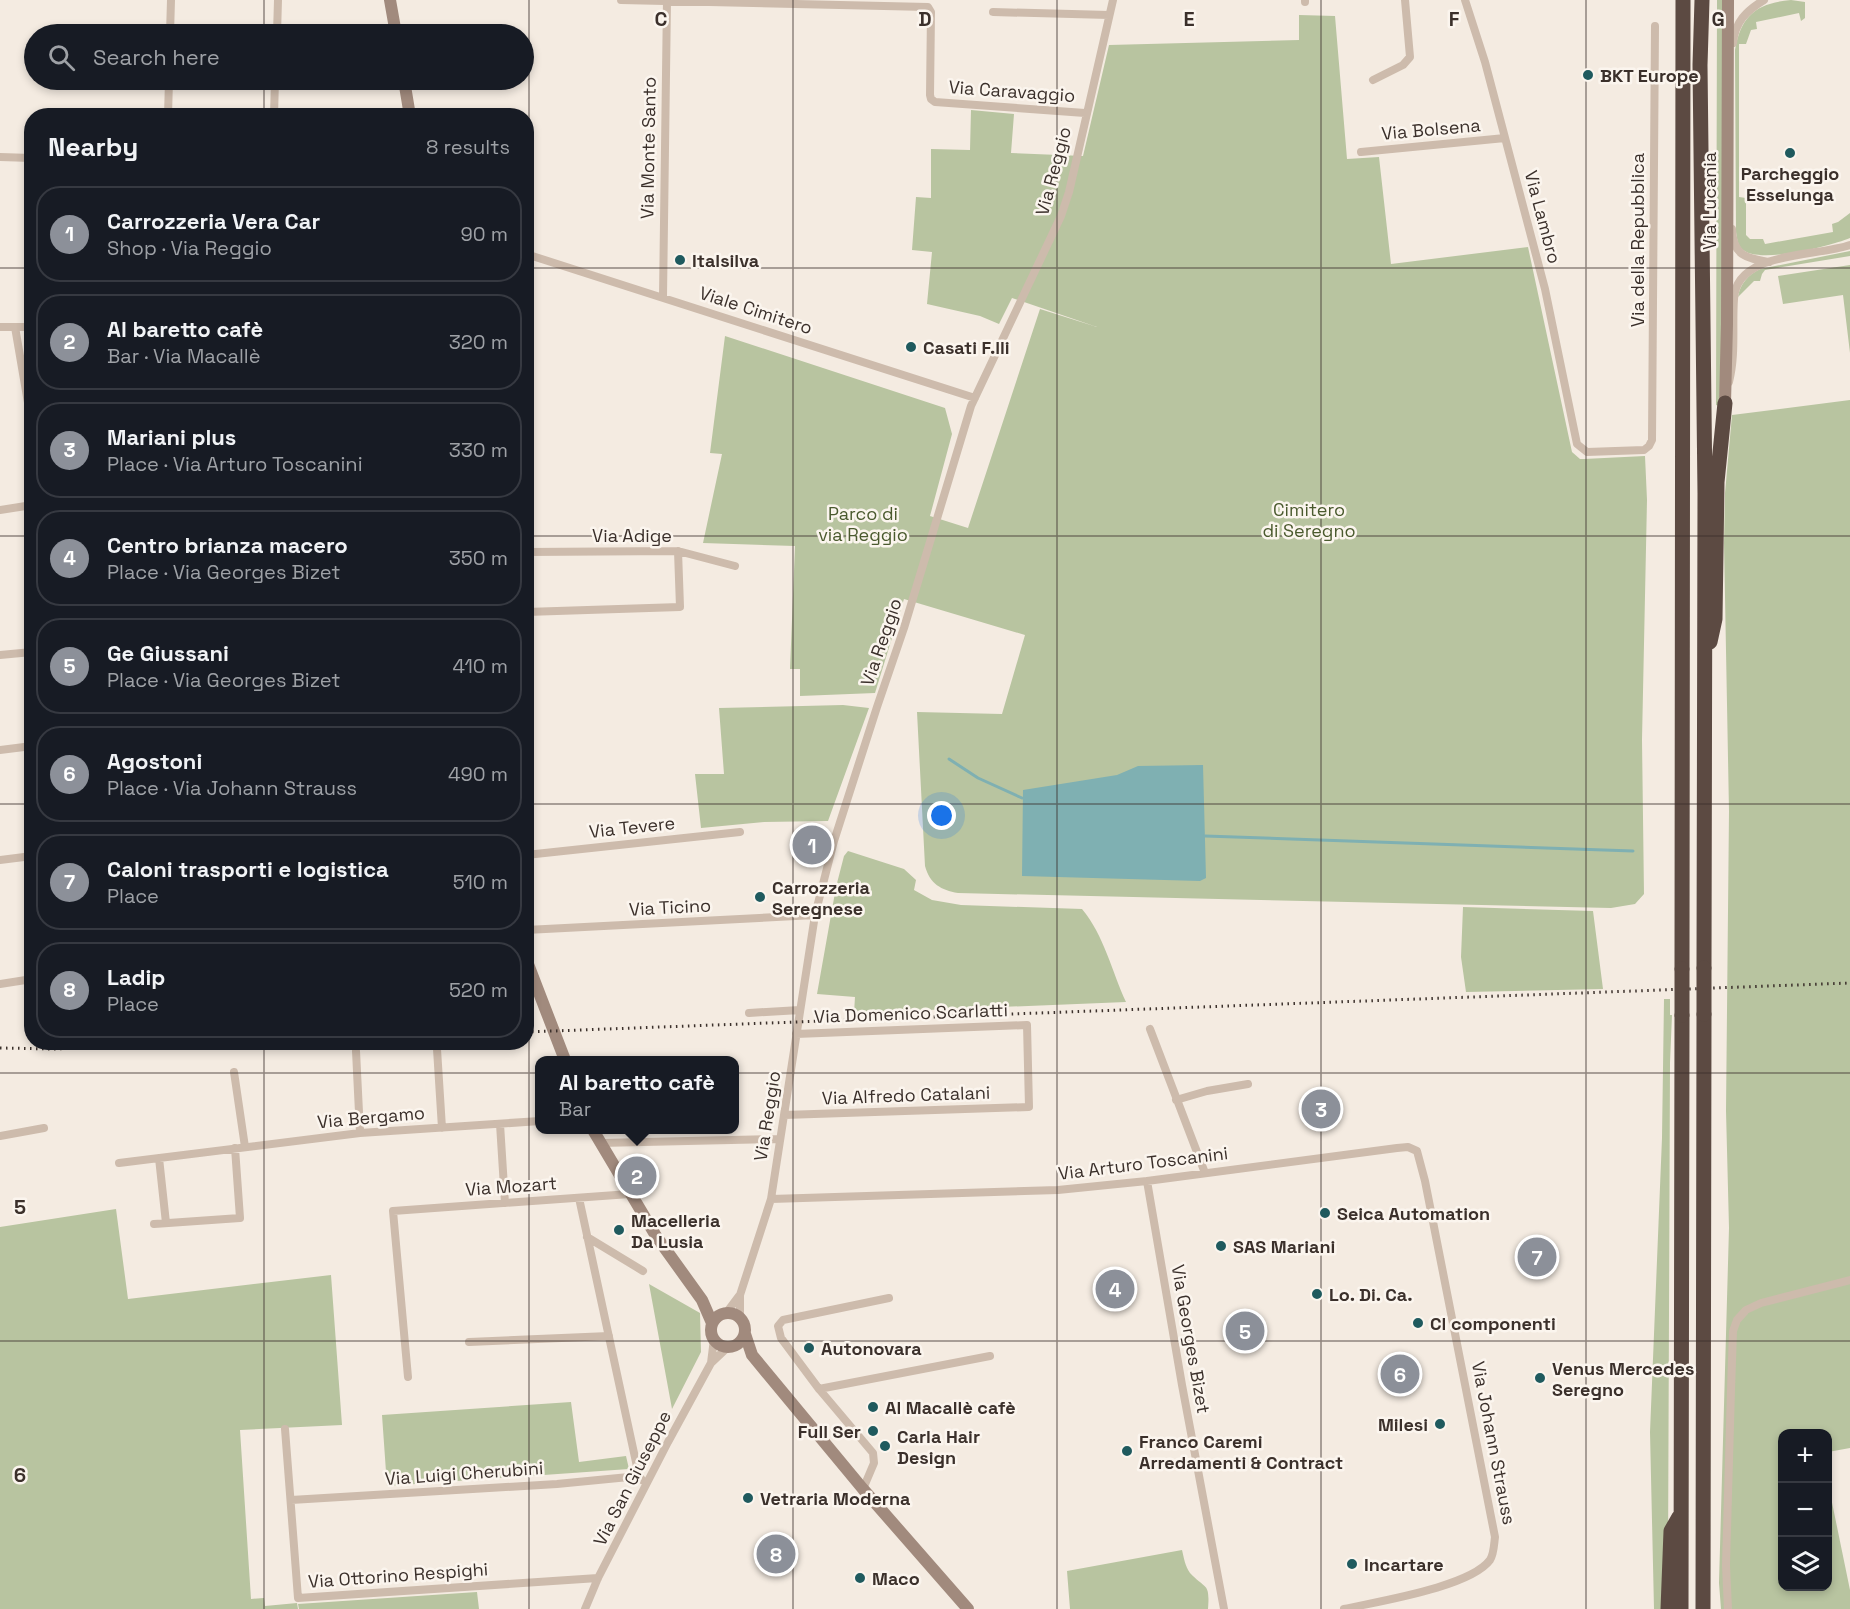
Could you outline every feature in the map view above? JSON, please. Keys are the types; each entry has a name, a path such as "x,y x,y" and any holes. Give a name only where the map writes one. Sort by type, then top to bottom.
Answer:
{"highway":[{"path":"1675,0 1683,37"},
{"path":"1682,1609 1683,0"},
{"path":"1702,0 1700,65 1705,493 1703,1609"},
{"path":"1704,669 1715,622 1717,482 1725,403"},
{"path":"1668,1609 1671,1532 1682,1508"},
{"path":"1703,1508 1712,1572 1714,1609"}],"street":[{"path":"170,24 171,0"},
{"path":"277,24 278,0"},
{"path":"390,0 394,24"},
{"path":"621,0 858,3"},
{"name":"Via Reggio","path":"740,1317 740,1295 771,1199 815,915 837,834 975,398 1061,216 1069,192 1085,113 1113,0"},
{"path":"1373,80 1403,65 1410,57 1405,0"},
{"name":"Via Lambro","path":"1465,0 1485,62 1545,289 1577,444"},
{"name":"Via Lucania","path":"1725,403 1728,0"},
{"path":"1764,0 1747,11 1739,20 1734,33 1732,95 1728,117 1733,145 1732,233 1735,246 1740,253 1748,257 1769,261"},
{"name":"Via Monte Santo","path":"663,297 667,1"},
{"name":"Via Caravaggio","path":"858,3 928,7 931,12 930,95 935,102 1085,113"},
{"path":"993,12 1109,15"},
{"name":"Via della Repubblica","path":"1577,444 1587,452 1644,450 1652,440 1655,26"},
{"path":"168,108 169,90"},
{"path":"274,108 275,90"},
{"path":"406,90 409,108"},
{"name":"Via Bolsena","path":"1360,152 1505,138"},
{"path":"0,157 24,158"},
{"path":"1725,403 1732,371 1736,286 1747,272 1769,261 1830,251 1850,245"},
{"name":"Viale Cimitero","path":"534,257 975,398"},
{"path":"0,327 24,327"},
{"path":"15,327 24,379"},
{"path":"0,510 24,507"},
{"path":"534,612 680,607 678,551"},
{"name":"Via Adige","path":"534,552 678,551 735,566"},
{"path":"0,655 24,653"},
{"path":"0,750 24,747"},
{"name":"Via Tevere","path":"534,854 740,832"},
{"path":"0,860 24,857"},
{"name":"Via Ticino","path":"534,930 815,915"},
{"path":"0,984 24,980"},
{"path":"534,980 563,1056"},
{"path":"749,1013 800,1010"},
{"name":"Via Domenico Scarlatti","path":"796,1034 1027,1025 1029,1107"},
{"path":"1150,1029 1205,1173"},
{"path":"437,1050 442,1128"},
{"path":"356,1051 360,1133"},
{"path":"154,1224 240,1218 240,1147 234,1072"},
{"path":"1176,1100 1207,1091 1248,1084"},
{"name":"Via Alfredo Catalani","path":"784,1115 1029,1107"},
{"name":"Via Bergamo","path":"119,1163 360,1133 535,1121"},
{"path":"500,1124 505,1203"},
{"path":"0,1136 44,1128"},
{"path":"595,1134 630,1194 702,1300 712,1323 711,1330 714,1339 721,1345 750,1352"},
{"path":"600,1143 780,1139"},
{"name":"Via Arturo Toscanini","path":"771,1199 1058,1190 1147,1181 1408,1147 1417,1150 1439,1250"},
{"path":"159,1158 166,1223"},
{"name":"Via Georges Bizet","path":"1147,1181 1224,1609"},
{"name":"Via Mozart","path":"408,1377 393,1211 630,1194"},
{"path":"579,1198 639,1476 646,1486"},
{"path":"587,1237 643,1270"},
{"name":"Via Johann Strauss","path":"1344,1609 1466,1578 1481,1569 1491,1558 1495,1537 1439,1250"},
{"path":"1728,1609 1726,1565 1732,1331 1737,1320 1746,1310 1761,1303 1850,1280"},
{"name":"Via Reggio","path":"725,1313 740,1295"},
{"path":"863,1489 874,1463 873,1453 819,1389 779,1334 778,1326 783,1320 889,1298"},
{"path":"702,1300 725,1313"},
{"path":"712,1323 718,1316 725,1313 734,1313 740,1317 745,1323 745,1335 750,1352 863,1489 968,1609"},
{"path":"730,1347 741,1342 745,1335"},
{"path":"469,1342 609,1336"},
{"name":"Via San Giuseppe","path":"585,1609 598,1578 711,1363 714,1339"},
{"name":"Via San Giuseppe","path":"711,1363 730,1347"},
{"path":"819,1389 990,1356"},
{"name":"Via Ottorino Respighi","path":"285,1429 298,1598 598,1578"},
{"name":"Via Luigi Cherubini","path":"291,1500 557,1484 639,1476"}],"green space":[{"path":"1717,0 1724,0 1724,321 1719,406 1716,405"},
{"path":"1791,0 1805,2 1805,18 1801,21 1799,13 1756,22 1757,29 1751,30 1746,44 1739,44 1739,197 1746,198 1746,235 1750,239 1763,239 1765,244 1833,232 1832,224 1850,213 1850,238 1811,249 1778,255 1763,255 1742,249 1736,232 1735,50 1742,28 1753,13 1769,4"},
{"path":"1299,15 1335,16 1347,159 1379,157 1391,264 1528,247 1572,452 1580,459 1645,456 1647,500 1642,740 1644,894 1635,904 1611,908 958,893 946,890 933,882 925,866 917,712 1002,714 1025,635 904,599 875,693 800,696 800,669 790,669 795,546 703,543 722,454 710,453 725,336 945,408 952,434 930,516 968,528 1040,309 1097,327 1012,298 999,324 980,316 927,304 932,252 912,250 916,197 931,198 931,149 970,150 971,110 1014,114 1011,153 1083,156 1109,45 1299,40"},
{"path":"1850,251 1850,256 1765,270 1760,281 1754,281 1738,297 1745,280 1760,269"},
{"path":"1850,265 1850,353 1843,295 1783,304 1778,276"},
{"path":"1850,400 1850,1448 1832,1451 1832,1429 1778,1429 1778,1591 1832,1591 1832,1502 1850,1590 1850,1609 1721,1609 1719,1583 1729,1228 1726,1111 1729,811 1724,543 1725,493 1732,415"},
{"path":"843,705 869,708 828,821 764,822 701,828 695,774 724,774 719,708"},
{"path":"848,851 904,869 916,880 914,890 932,900 961,905 1082,909 1102,942 1126,1002 854,1013 855,997 817,994 836,887 844,856"},
{"path":"1463,907 1593,911 1603,989 1466,992 1461,957"},
{"path":"1664,999 1670,999 1670,1015 1672,1015 1668,1561 1663,1609 1654,1609 1650,1432 1662,1138"},
{"path":"116,1209 128,1299 331,1275 342,1425 240,1430 251,1599 264,1598 265,1606 297,1603 298,1609 0,1609 0,1227"},
{"path":"649,1284 700,1313 701,1352 672,1409"},
{"path":"571,1402 579,1462 626,1456 629,1469 387,1486 382,1415"},
{"path":"1182,1550 1188,1570 1206,1587 1208,1609 1070,1609 1067,1571"},
{"path":"477,1592 479,1609 299,1609 298,1604"}],"water":[{"path":"1203,765 1206,878 1200,881 1022,876 1023,790 1117,775 1138,766"}],"waterway":[{"path":"949,759 978,778 1022,798"},
{"path":"1205,836 1633,851"}],"railway":[{"path":"534,1032 1850,983"},
{"path":"0,1048 24,1048"}],"place":[{"name":"BKT Europe","path":"1588,75"},
{"name":"Parcheggio Esselunga","path":"1790,153"},
{"name":"Italsilva","path":"680,260"},
{"name":"Casati F.lli","path":"911,347"},
{"name":"Carrozzeria Vera Car","path":"812,845"},
{"name":"Carrozzeria Seregnese","path":"760,897"},
{"name":"Mariani plus","path":"1321,1109"},
{"name":"Al baretto cafè","path":"637,1176"},
{"name":"Seica Automation","path":"1325,1213"},
{"name":"Macelleria Da Lusia","path":"619,1230"},
{"name":"SAS Mariani","path":"1221,1246"},
{"name":"Caloni trasporti e logistica","path":"1537,1257"},
{"name":"Centro brianza macero","path":"1115,1289"},
{"name":"Lo. Di. Ca.","path":"1317,1294"},
{"name":"Cl componenti","path":"1418,1323"},
{"name":"Ge Giussani","path":"1245,1331"},
{"name":"Autonovara","path":"809,1348"},
{"name":"Agostoni","path":"1400,1374"},
{"name":"Venus Mercedes Seregno","path":"1540,1378"},
{"name":"Al Macallè cafè","path":"873,1407"},
{"name":"Milesi","path":"1440,1424"},
{"name":"Full Ser","path":"873,1431"},
{"name":"Carla Hair Design","path":"885,1446"},
{"name":"Franco Caremi Arredamenti & Contract","path":"1127,1451"},
{"name":"Vetraria Moderna","path":"748,1498"},
{"name":"Ladip","path":"776,1554"},
{"name":"Incartare","path":"1352,1564"},
{"name":"Maco","path":"860,1578"}],"park label":[{"name":"Cimitero di Seregno","path":"1309,519"},
{"name":"Parco di via Reggio","path":"863,523"}]}
